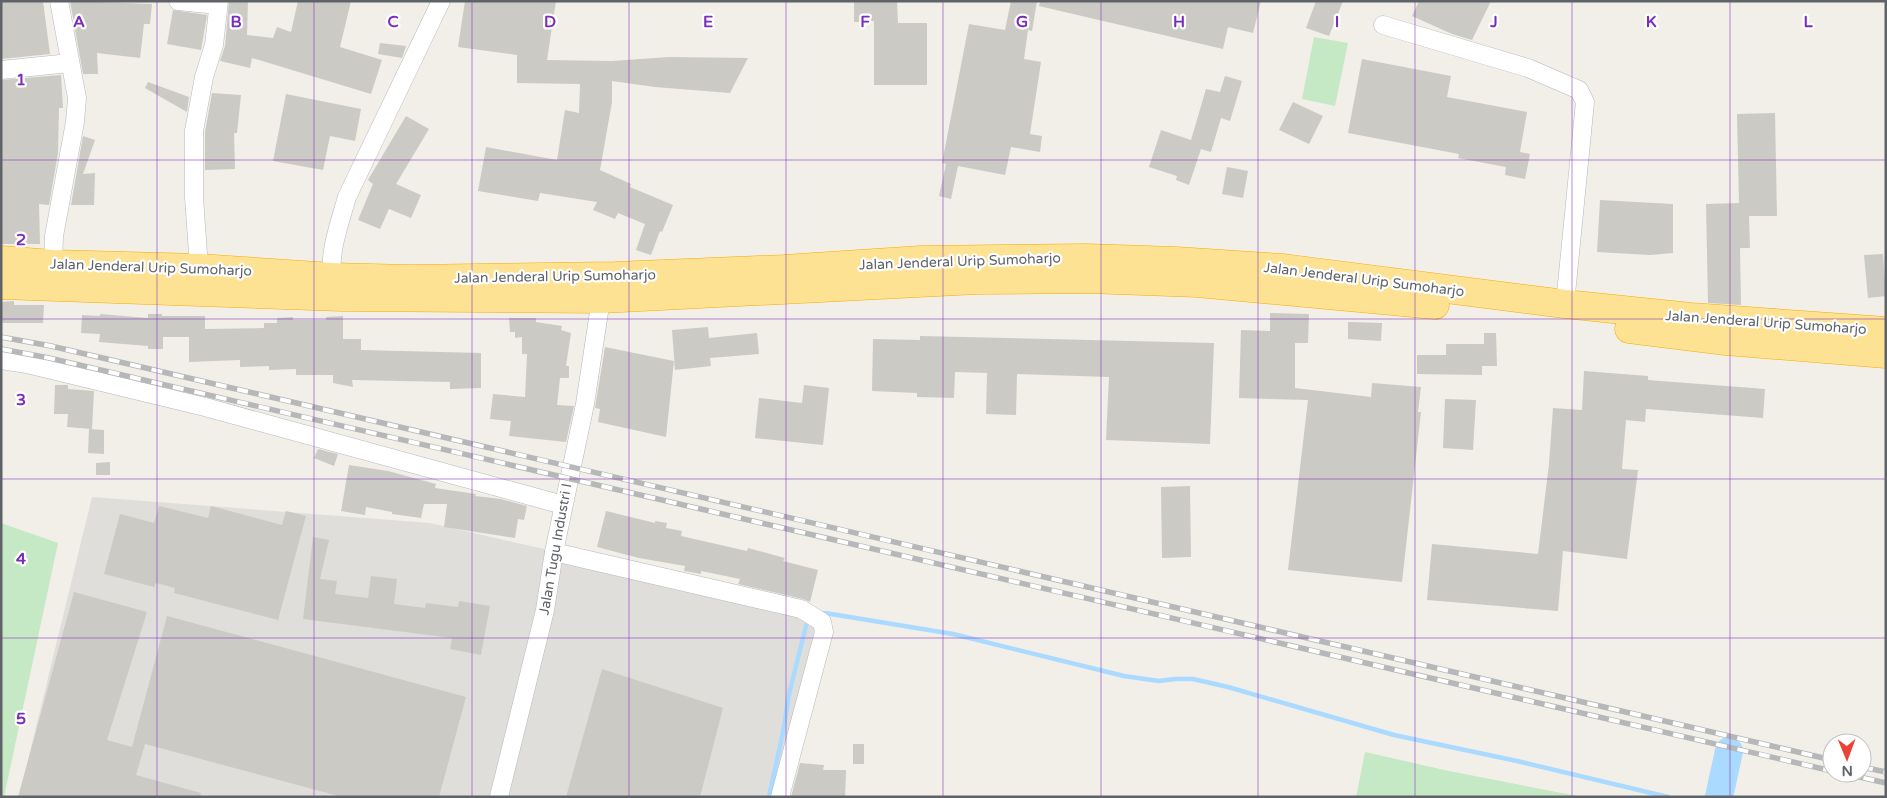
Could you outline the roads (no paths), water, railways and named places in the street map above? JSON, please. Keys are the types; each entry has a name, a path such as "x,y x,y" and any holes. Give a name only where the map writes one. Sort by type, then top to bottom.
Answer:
{"highway":[{"name":"Jalan Jenderal Urip Sumoharjo","path":"1,260 53,264 199,268 332,277 409,279 615,276 784,269 921,260 1086,258 1198,262 1282,268 1565,304 1691,317 1886,331"},
{"name":"Jalan Jenderal Urip Sumoharjo","path":"1,284 342,297 601,299 977,280 1089,279 1180,282 1441,306 1726,341 1886,354"}],"street":[{"path":"53,264 54,236 75,122 77,98 59,1"},
{"path":"178,1 219,3 214,45 204,77 194,131 194,198 199,268"},
{"path":"332,277 331,269 338,228 347,197 441,1"},
{"path":"1384,26 1528,68 1579,90 1585,102 1565,304"},
{"path":"1,70 70,63"},
{"name":"Jalan Tugu Industri I","path":"499,797 546,610 554,552 585,404 601,299"},
{"path":"1,360 27,364 205,407 563,506"},
{"path":"554,552 792,606 815,617 824,632 780,797"}],"waterway":[{"path":"820,614 825,613 953,634 1124,676 1159,681 1193,679 1228,687 1394,735 1517,761 1668,797"},
{"path":"769,797 789,694 808,618"},
{"path":"1719,797 1729,751"}],"railway":[{"path":"1,337 51,346 1822,758"},
{"path":"1,349 49,358 1822,769"},
{"path":"1872,769 1886,772"},
{"path":"1872,780 1886,783"}]}
